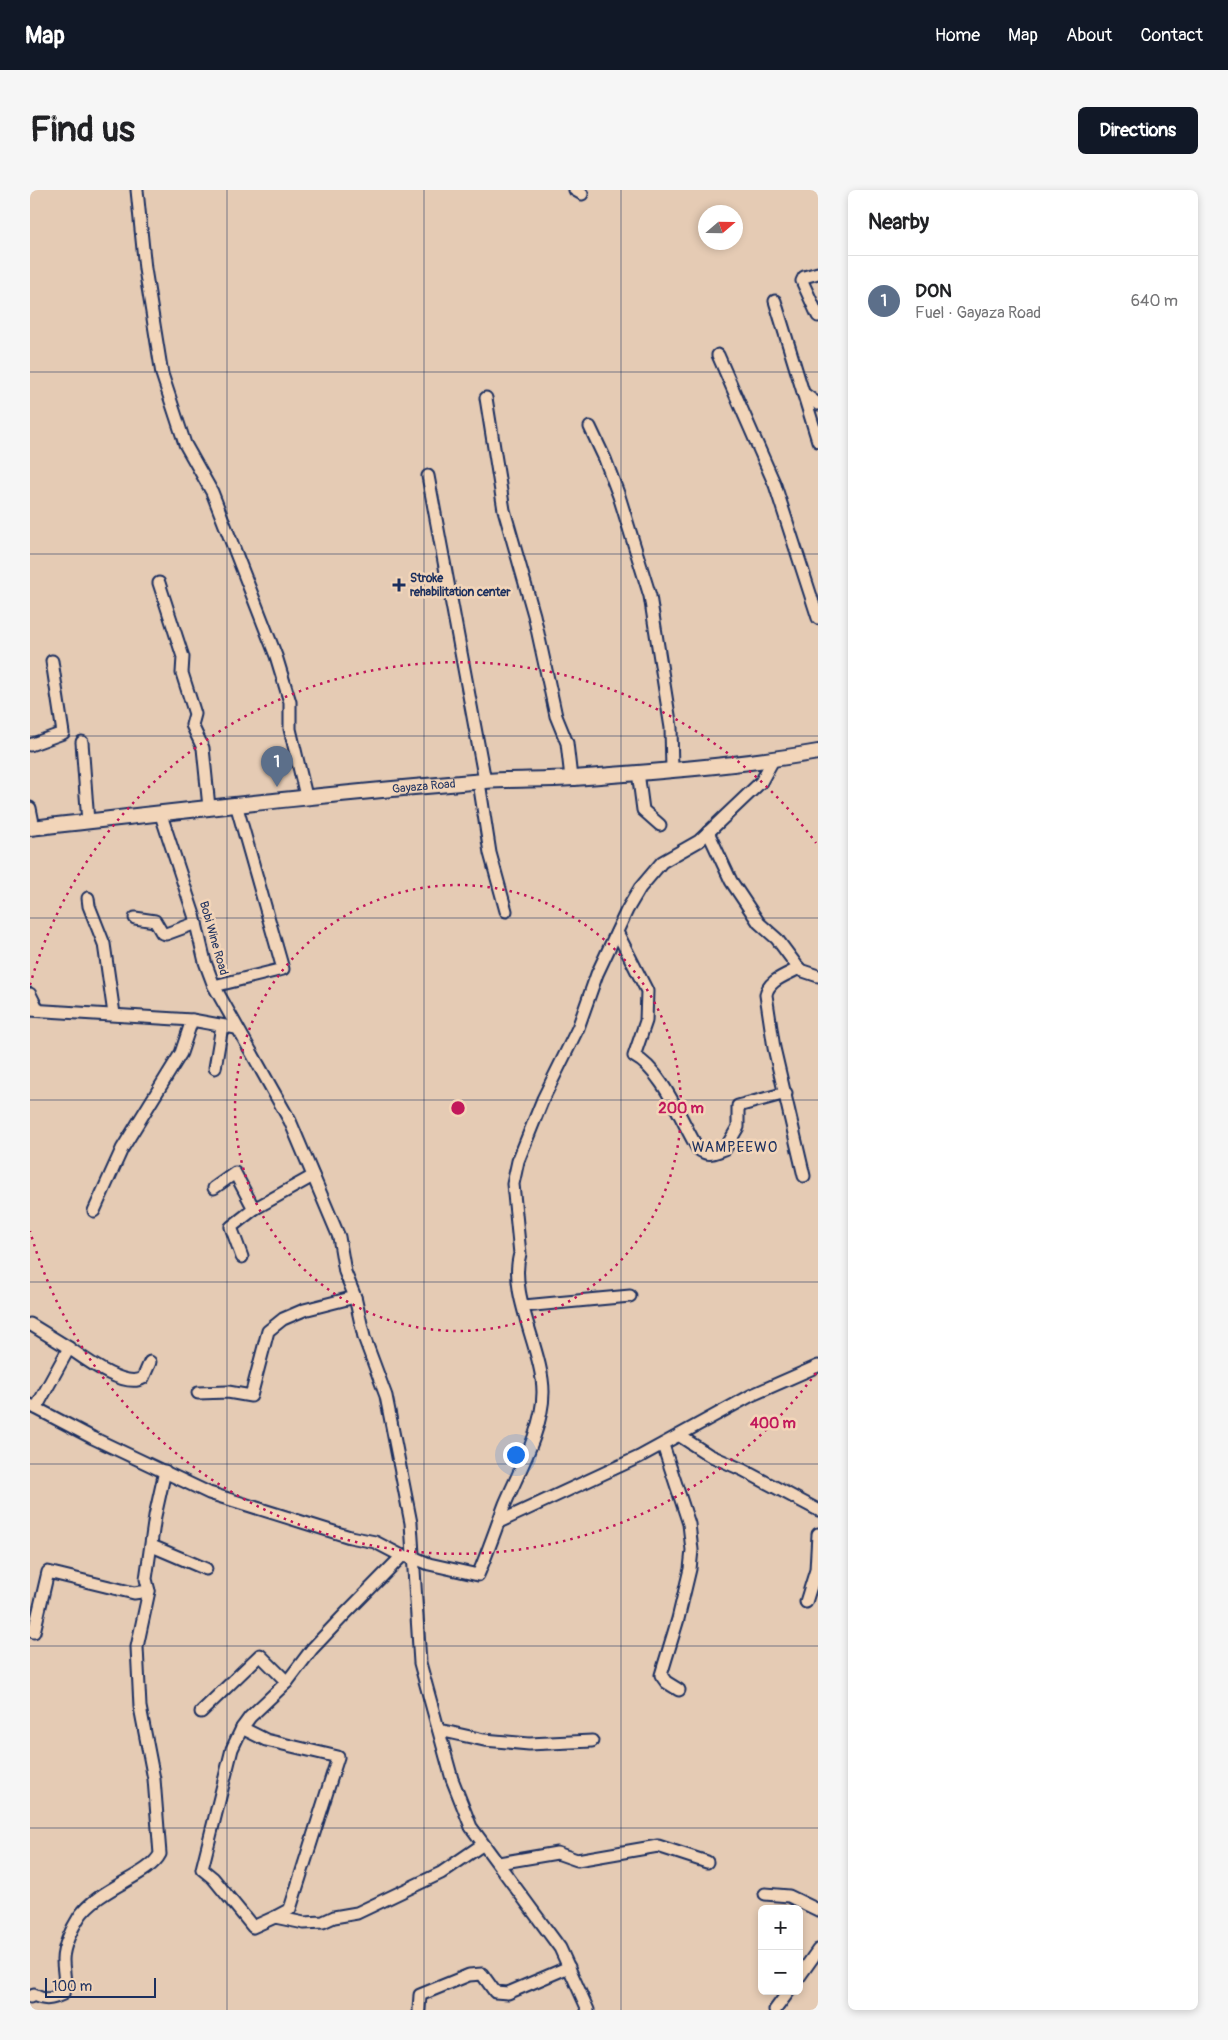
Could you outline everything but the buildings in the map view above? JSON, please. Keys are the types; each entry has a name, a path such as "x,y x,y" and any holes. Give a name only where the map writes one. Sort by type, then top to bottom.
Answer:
{"main road":[{"name":"Gayaza Road","path":"32,828 161,815 209,807 306,796 340,796 482,782 571,778 773,760 818,752"}],"street":[{"path":"137,190 144,269 162,374 185,444 212,492 276,656 290,702 290,729 306,796"},
{"path":"818,273 804,277 802,281 818,316"},
{"path":"775,301 818,441"},
{"path":"718,356 775,485 818,618"},
{"path":"803,393 818,404"},
{"path":"486,398 504,510 534,615 556,716 567,743 571,778"},
{"path":"590,427 619,496 650,596 671,728 672,769"},
{"path":"428,476 482,782 490,853 506,912"},
{"path":"159,583 183,657 182,673 195,714 192,725 203,748 209,807"},
{"path":"30,745 63,734 52,662"},
{"path":"82,742 88,822"},
{"path":"69,1348 33,1407 93,1438 165,1470 209,1493 350,1537 375,1542 402,1556 478,1575 530,1445 543,1399 542,1380 518,1276 517,1263 520,1254 513,1184 518,1161 543,1098 578,1028 597,974 640,888 662,862 699,841 762,782 773,760"},
{"path":"638,772 643,810 660,825"},
{"path":"214,986 282,969 282,962 236,804"},
{"path":"30,808 32,828"},
{"name":"Bobi Wine Road","path":"161,815 214,986 236,1028 290,1120 340,1238 345,1272 355,1297 364,1337 386,1396 411,1523 415,1558 420,1663 458,1795 471,1827 482,1844 500,1863 548,1930 570,1967 588,2010"},
{"path":"708,832 731,881 759,923 777,939 799,968 806,974 818,976"},
{"path":"88,898 104,944 114,1014"},
{"path":"135,918 155,921 162,933 166,934 196,923"},
{"path":"617,932 647,991 646,1021 634,1056 657,1078 698,1149 710,1154 725,1149 738,1127 738,1106 786,1093"},
{"path":"799,968 772,982 768,987 766,995 774,1048 804,1176"},
{"path":"30,994 34,1010 192,1020 236,1028"},
{"path":"94,1211 122,1149 181,1053 192,1020"},
{"path":"215,1068 222,1026"},
{"path":"214,1188 235,1173 254,1209"},
{"path":"242,1257 231,1226 254,1209 313,1176"},
{"path":"524,1306 630,1296"},
{"path":"198,1393 228,1392 251,1396 268,1331 282,1319 304,1310 355,1297"},
{"path":"30,1324 110,1373 131,1382 143,1378 150,1362"},
{"path":"499,1522 663,1445 752,1395 818,1366"},
{"path":"680,1436 709,1455 743,1470 818,1510"},
{"path":"663,1445 691,1536 690,1569 686,1588 661,1674 666,1682 679,1690"},
{"path":"30,1997 34,1995 42,2000 55,1998 63,1994 66,1982 63,1961 65,1950 79,1918 94,1900 157,1860 160,1854 154,1779 140,1707 137,1647 149,1591 146,1579 155,1516 165,1470"},
{"path":"806,1602 816,1570 818,1534"},
{"path":"152,1546 206,1569"},
{"path":"242,1728 266,1740 338,1757 290,1909 252,1927 213,1878 202,1869 232,1749 242,1728 250,1717 287,1682 318,1642 402,1556"},
{"path":"30,1630 34,1632 48,1572 134,1594 149,1591"},
{"path":"202,1712 260,1655 287,1682"},
{"path":"439,1730 484,1740 529,1744 592,1741"},
{"path":"275,1917 314,1922 357,1913 441,1873 482,1844"},
{"path":"500,1863 557,1853 576,1860 658,1846 707,1862"},
{"path":"765,1894 789,1896 818,1910"},
{"path":"803,1971 818,1950"},
{"path":"419,2010 420,1995 469,1975 482,1974 494,1992 508,1993 570,1967"},
{"path":"775,2010 786,1995"}],"place":[{"name":"Stroke rehabilitation center","path":"399,585"},
{"name":"DON","path":"277,787"}],"district":[{"name":"WAMPEEWO","path":"735,1147"}]}
